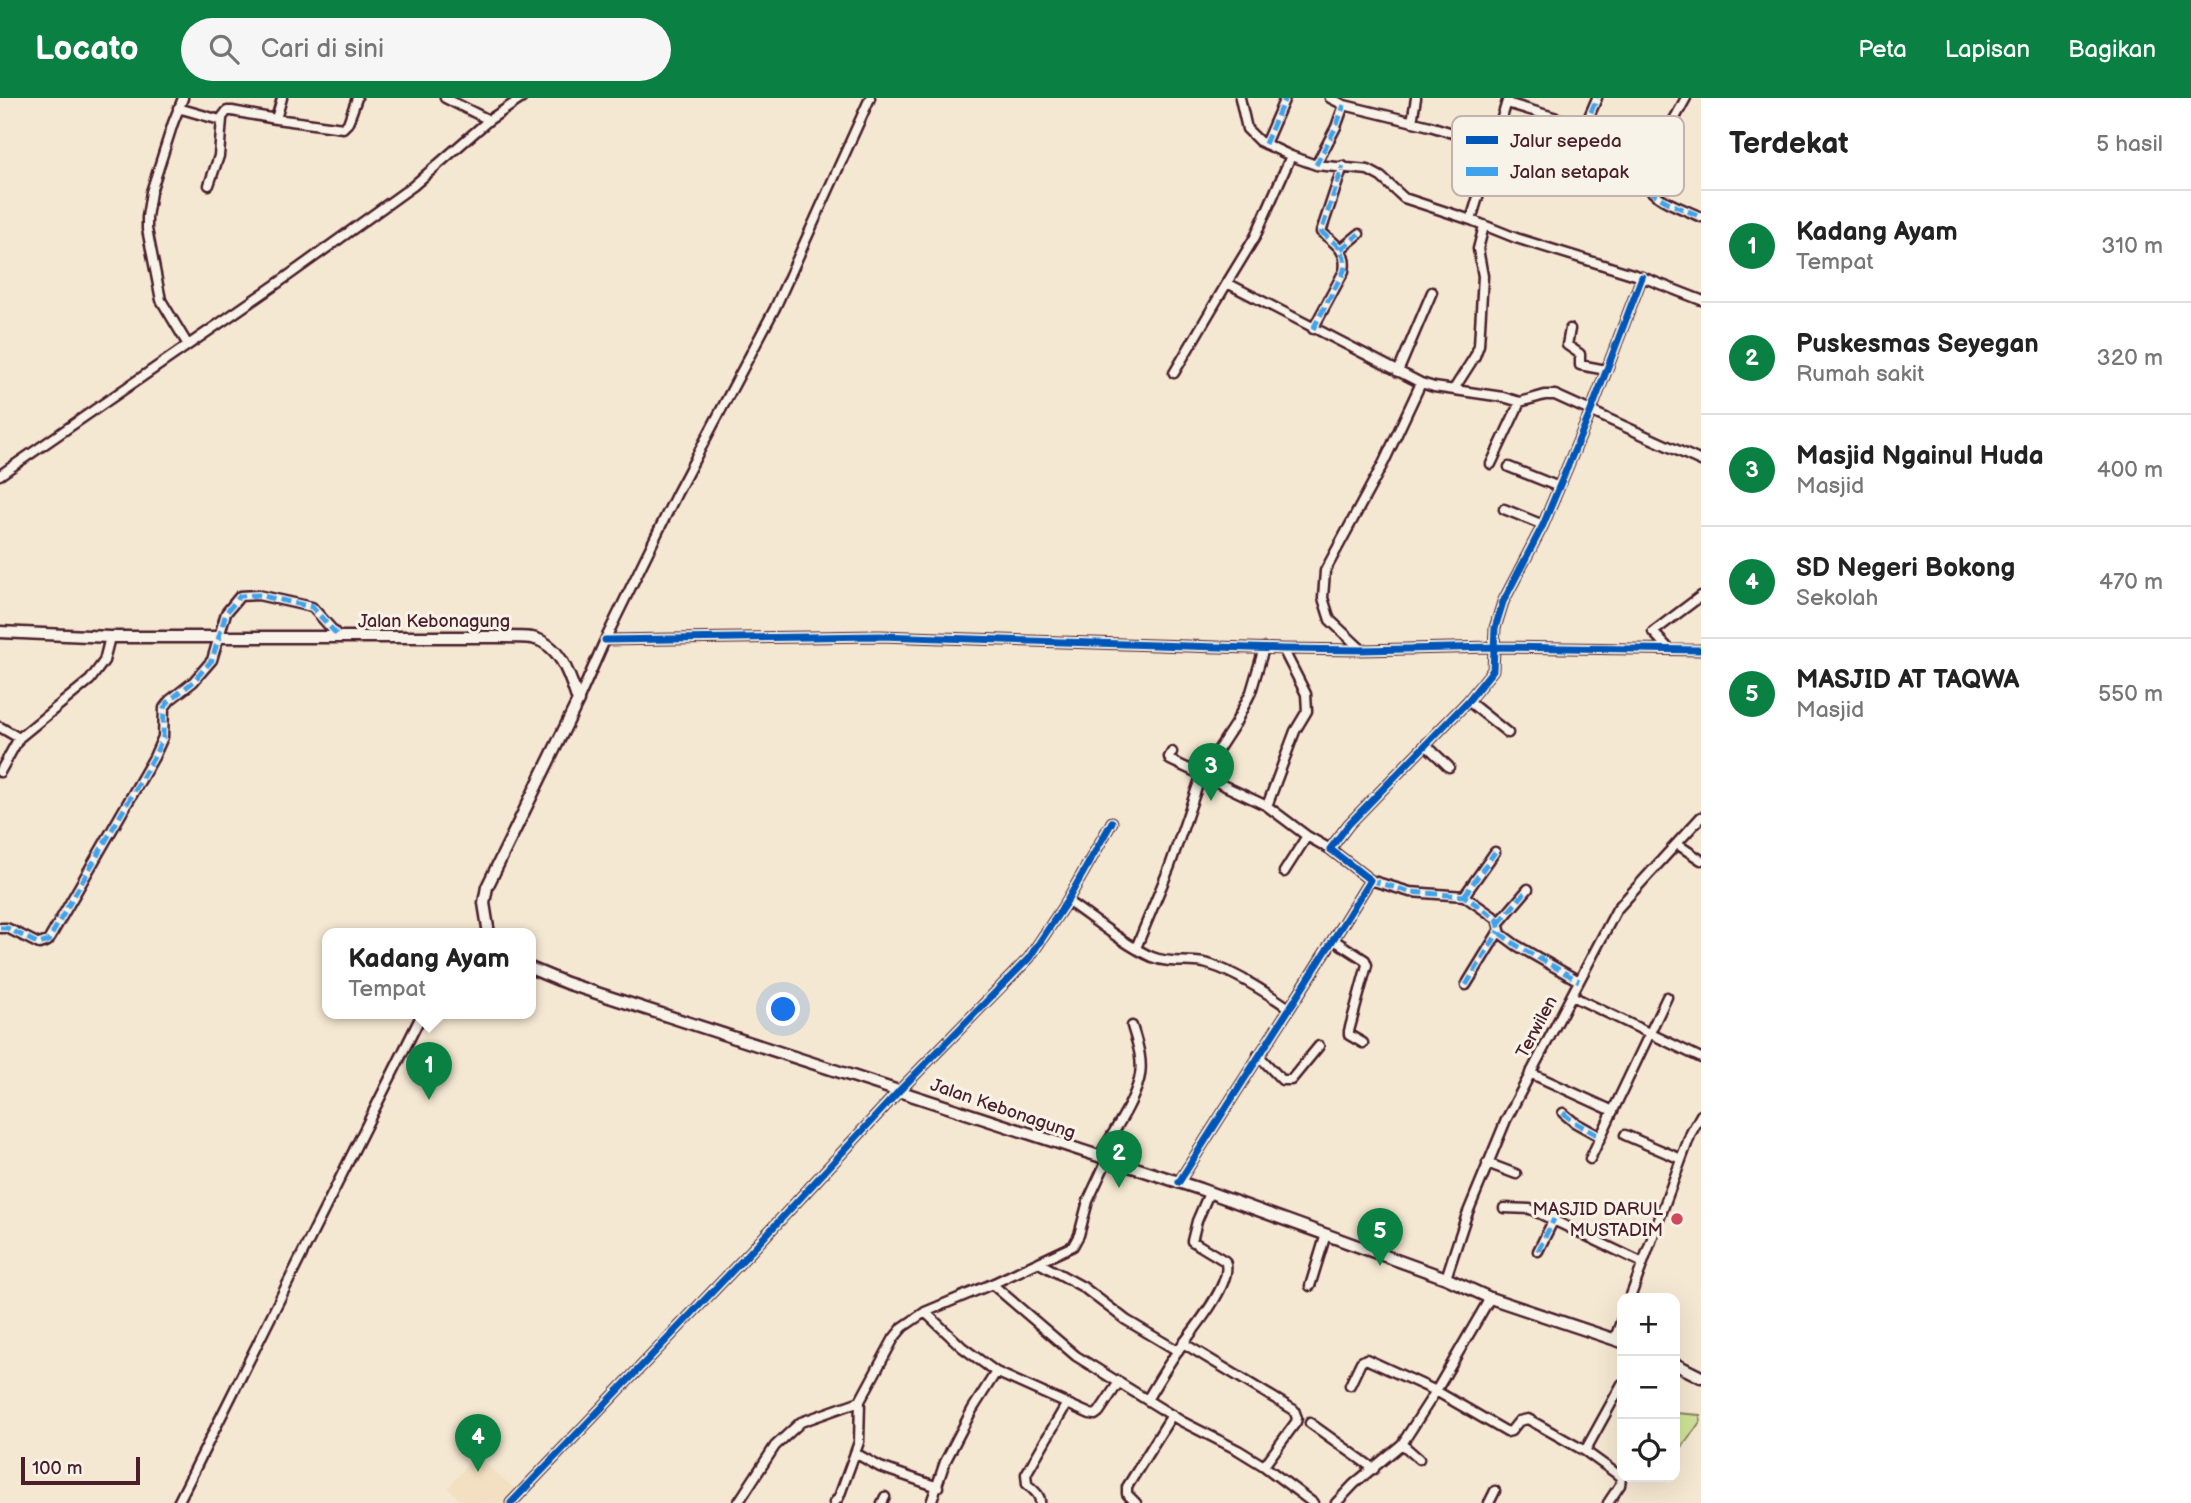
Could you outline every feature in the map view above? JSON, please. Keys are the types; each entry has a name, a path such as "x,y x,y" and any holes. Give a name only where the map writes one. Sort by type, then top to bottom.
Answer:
{"main road":[{"name":"Jalan Kebonagung","path":"0,632 110,636 537,639 548,646 564,664 578,701"},
{"path":"488,928 484,903 487,887 578,701"},
{"name":"Jalan Kebonagung","path":"536,970 566,983 1179,1182 1446,1278 1490,1298 1617,1339"},
{"path":"1680,1366 1701,1377"}],"street":[{"path":"183,98 151,192 146,217 161,300 188,345"},
{"path":"276,119 282,98"},
{"path":"209,186 219,156 222,119 228,111 343,128 348,123 357,98"},
{"path":"445,98 489,120"},
{"path":"0,475 413,186 489,120 522,98"},
{"path":"578,701 677,493 775,308 870,98"},
{"path":"1240,98 1247,130 1265,144 1291,156 1316,165 1357,167 1375,172 1400,197 1471,220 1516,239 1642,277 1701,300"},
{"path":"1265,144 1285,98"},
{"path":"1330,98 1452,134"},
{"path":"1412,122 1416,98"},
{"path":"1589,116 1597,98"},
{"path":"1675,116 1686,98"},
{"path":"1507,100 1555,116"},
{"path":"1316,165 1336,127 1344,104"},
{"path":"178,108 222,119"},
{"path":"1174,373 1255,237 1291,156"},
{"path":"1313,329 1344,271 1345,258 1342,249 1317,230 1343,166"},
{"path":"1471,220 1478,196"},
{"path":"1656,196 1701,217"},
{"path":"1454,389 1479,345 1483,276 1478,254 1484,226"},
{"path":"1342,249 1359,234"},
{"path":"1330,849 1349,824 1468,701 1493,670 1495,628 1503,602 1544,525 1642,277"},
{"path":"1227,283 1421,383 1520,402 1550,394 1701,461"},
{"path":"1398,372 1432,292"},
{"path":"1570,329 1567,345 1580,354 1580,365 1606,370"},
{"path":"1362,650 1330,620 1323,598 1325,570 1384,462 1421,383"},
{"path":"1491,464 1520,402"},
{"path":"1509,467 1559,487"},
{"path":"1504,509 1544,525"},
{"path":"0,928 7,928 39,944 48,941 155,757 163,737 164,708 193,682 212,660 228,609 236,599 244,595 270,597 314,608 339,637"},
{"path":"1669,649 1653,632 1701,596"},
{"path":"0,772 19,738 90,680 104,661 110,636"},
{"path":"605,640 880,636 1283,649 1494,647 1701,650"},
{"path":"1136,948 1170,866 1201,776 1235,724 1251,692 1264,648"},
{"path":"1267,806 1295,732 1307,711 1306,694 1283,649"},
{"path":"1468,701 1508,733"},
{"path":"0,727 19,738"},
{"path":"1426,744 1449,767"},
{"path":"1172,752 1170,760 1267,806 1370,880 1410,892 1464,896 1491,914 1516,946 1579,981"},
{"path":"510,1503 1028,958 1067,901 1112,822"},
{"name":"Terwilen","path":"1446,1278 1466,1217 1506,1119 1617,909 1699,823"},
{"path":"1284,872 1307,836"},
{"path":"1677,844 1701,860"},
{"path":"1464,896 1495,852"},
{"path":"1179,1182 1370,880"},
{"path":"1466,985 1499,927 1528,889"},
{"path":"1067,901 1151,956 1170,962 1207,964 1261,990 1289,1008"},
{"path":"1334,940 1365,960 1367,965 1349,1031 1349,1035 1363,1043"},
{"path":"1572,996 1701,1058"},
{"path":"1591,1158 1667,997"},
{"path":"178,1503 420,1019"},
{"path":"834,1503 839,1497 859,1442 860,1401 898,1332 925,1312 1039,1263 1068,1249 1077,1240 1103,1159 1140,1078 1139,1046 1132,1026"},
{"path":"1258,1055 1285,1081 1291,1080 1319,1046"},
{"path":"1530,1073 1613,1111"},
{"path":"1563,1113 1601,1137"},
{"path":"1632,1293 1681,1159 1701,1115"},
{"path":"1625,1135 1681,1159"},
{"path":"1487,1163 1516,1174"},
{"path":"1147,1400 1180,1347 1215,1301 1227,1267 1227,1263 1220,1257 1192,1241 1209,1193"},
{"path":"1504,1208 1530,1209 1643,1263"},
{"path":"1538,1251 1553,1219"},
{"path":"1310,1286 1326,1234"},
{"path":"1039,1263 1083,1287 1126,1320 1294,1410 1296,1422 1264,1466"},
{"path":"992,1284 1076,1356 1172,1415 1264,1466 1313,1503"},
{"path":"1336,1503 1354,1484 1402,1444 1490,1298"},
{"path":"925,1312 962,1347 996,1372 1096,1416 1119,1382"},
{"path":"1350,1385 1361,1362 1366,1359 1436,1391 1507,1432 1519,1421 1528,1419 1585,1451 1621,1478 1620,1485 1608,1503"},
{"path":"931,1503 946,1462 996,1372"},
{"path":"1585,1451 1617,1393"},
{"path":"738,1503 775,1446 802,1422 860,1401"},
{"path":"1040,1503 1041,1499 1027,1485 1026,1474 1066,1405"},
{"path":"1136,1503 1127,1494 1127,1487 1172,1415"},
{"path":"1310,1423 1374,1468"},
{"path":"1402,1444 1419,1459"},
{"path":"855,1453 880,1467 937,1487"},
{"path":"1489,1503 1495,1491"}],"shaded area":[{"path":"475,1455 519,1492 508,1503 462,1503 448,1488"}],"green space":[{"path":"1680,1413 1700,1415 1700,1422 1683,1446 1680,1444"}],"marked path":[{"path":"1265,144 1285,98"},
{"path":"1589,116 1597,98"},
{"path":"1316,165 1344,105"},
{"path":"1313,329 1344,271 1342,253 1321,232 1343,166"},
{"path":"1658,196 1701,217"},
{"path":"1341,249 1359,234"},
{"path":"0,928 7,928 39,944 48,941 154,757 163,737 164,708 193,682 212,660 226,613 240,596 258,595 312,607 339,637"},
{"path":"1464,896 1495,852"},
{"path":"1370,880 1410,892 1464,896 1497,919 1501,934 1579,981"},
{"path":"1499,923 1528,889"},
{"path":"1466,985 1499,931"},
{"path":"1563,1113 1601,1137"},
{"path":"1538,1251 1554,1219"}],"cycle path":[{"path":"1179,1182 1370,880 1330,849 1349,824 1468,701 1493,670 1495,628 1503,602 1543,525 1591,411 1642,277"},
{"path":"605,640 880,636 1283,649 1494,647 1701,650"},
{"path":"511,1503 755,1247 899,1091 1029,958 1067,901 1112,822"}],"place":[{"name":"Masjid Ngainul Huda","path":"1211,801"},
{"name":"Kadang Ayam","path":"429,1100"},
{"name":"Puskesmas Seyegan","path":"1119,1188"},
{"name":"MASJID DARUL MUSTADIM","path":"1677,1219"},
{"name":"MASJID AT TAQWA","path":"1380,1266"},
{"name":"SD Negeri Bokong","path":"478,1472"}]}
